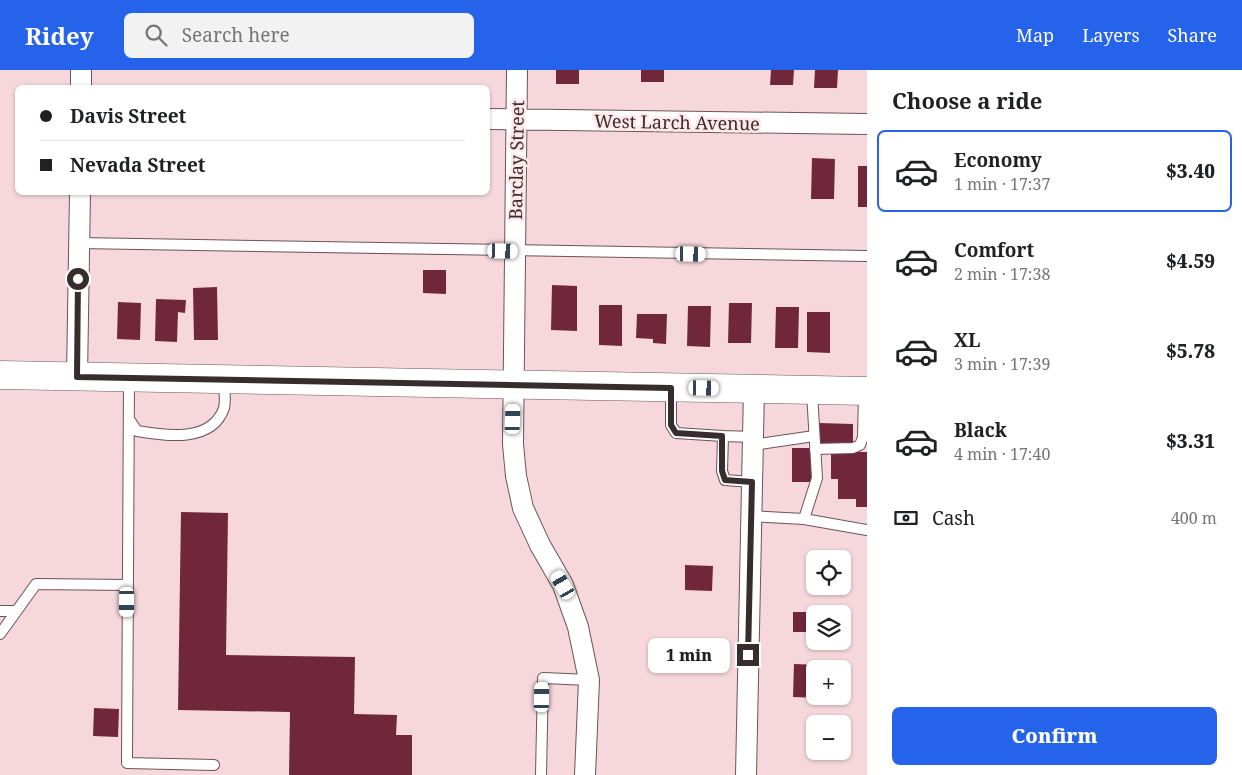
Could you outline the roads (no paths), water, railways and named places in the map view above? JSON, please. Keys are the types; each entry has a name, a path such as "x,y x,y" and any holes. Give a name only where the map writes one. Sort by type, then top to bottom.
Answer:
{"main road":[{"path":"0,375 129,379 866,391"}],"street":[{"path":"81,70 81,85"},
{"name":"Barclay Street","path":"517,70 513,444 516,476 523,508 540,545 563,585 578,627 589,680 586,775"},
{"name":"West Larch Avenue","path":"490,119 867,124"},
{"path":"77,377 80,195"},
{"path":"746,775 754,389"}],"lane":[{"path":"79,243 515,252 867,256"},
{"path":"129,379 126,763 214,764"},
{"path":"129,419 137,431 162,435 198,433 216,423 224,407 224,380"},
{"path":"671,388 671,425 676,433 722,436 753,441 814,436"},
{"path":"804,519 817,478 812,390"},
{"path":"815,449 853,448 860,444 863,438 866,391"},
{"path":"722,436 722,471 725,480 752,482"},
{"path":"750,516 804,519 867,530"},
{"path":"0,634 36,584 127,585"},
{"path":"0,611 16,611"},
{"path":"540,775 543,678 589,680"}]}
